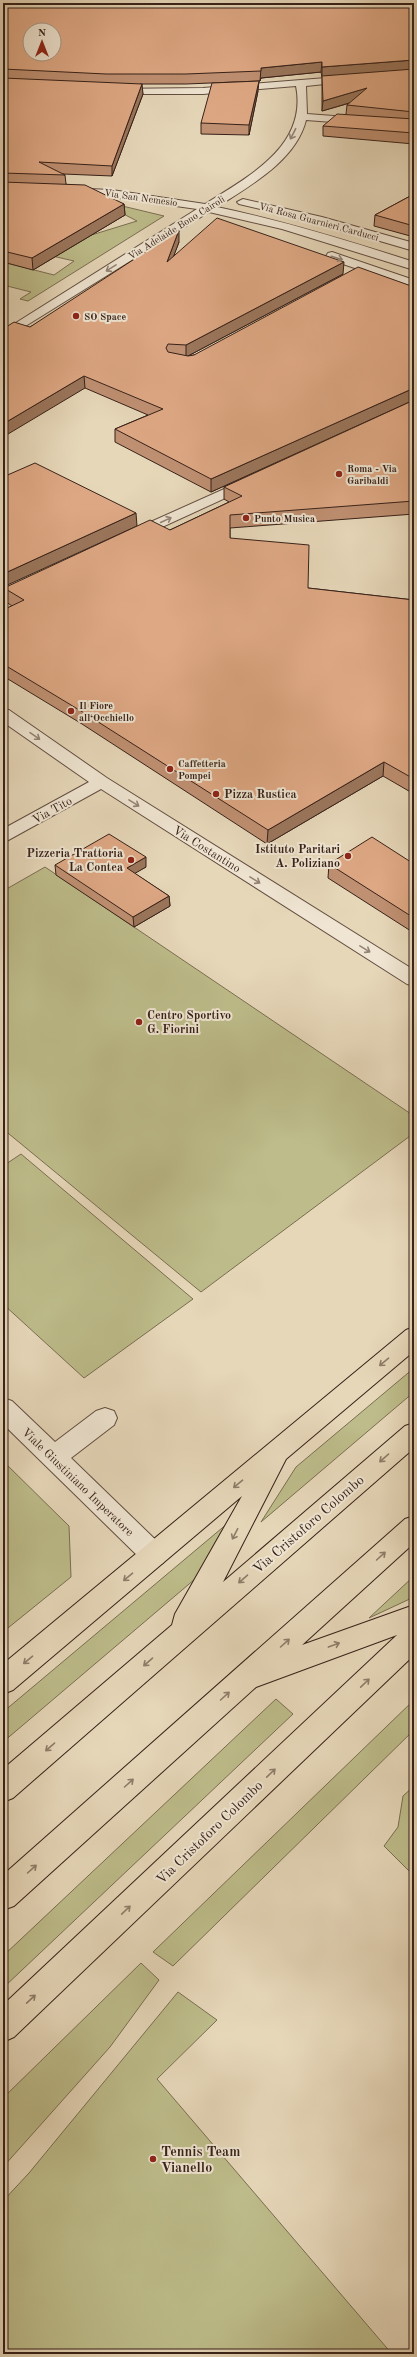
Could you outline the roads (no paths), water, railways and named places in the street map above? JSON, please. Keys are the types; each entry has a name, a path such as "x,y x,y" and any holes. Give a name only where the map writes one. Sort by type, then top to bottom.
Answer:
{"main road":[{"path":"3,1681 414,1337"},
{"name":"Via Cristoforo Colombo","path":"3,1788 177,1636 414,1433"},
{"path":"177,1636 232,1541 279,1450"},
{"path":"3,1896 414,1527"},
{"path":"245,1678 414,1617"},
{"name":"Via Cristoforo Colombo","path":"3,2026 414,1637"}],"street":[{"path":"103,91 189,91 360,78"},
{"name":"Via Adelaide Bono Cairoli","path":"3,336 224,198 256,176 282,153 301,118 303,101 300,83"},
{"path":"301,118 414,125"},
{"name":"Via San Nemesio","path":"57,190 130,194 206,208"},
{"name":"Via Rosa Guarnieri Carducci","path":"224,198 318,219 414,247"},
{"name":"Via Rosa Guarnieri Carducci","path":"206,208 312,235 412,263"},
{"path":"192,218 209,222"},
{"path":"317,252 414,284"},
{"name":"Via Rosa Guarnieri Carducci","path":"351,277 387,257"},
{"path":"118,542 264,474"},
{"name":"Via Costantino","path":"3,714 101,782 414,979"},
{"name":"Via Tito","path":"3,837 101,782"},
{"name":"Viale Giustiniano Imperatore","path":"3,1408 154,1555"},
{"path":"54,1457 105,1418"}],"place":[{"name":"SO Space","path":"76,316"},
{"name":"Roma - Via Garibaldi","path":"339,474"},
{"name":"Punto Musica","path":"246,518"},
{"name":"Il Fiore all‘Occhiello","path":"71,711"},
{"name":"Caffetteria Pompei","path":"170,769"},
{"name":"Pizza Rustica","path":"216,794"},
{"name":"Istituto Paritari A. Poliziano","path":"348,856"},
{"name":"Pizzeria Trattoria La Contea","path":"131,860"},
{"name":"Centro Sportivo G. Fiorini","path":"139,1022"},
{"name":"Tennis Team Vianello","path":"153,2159"}]}
